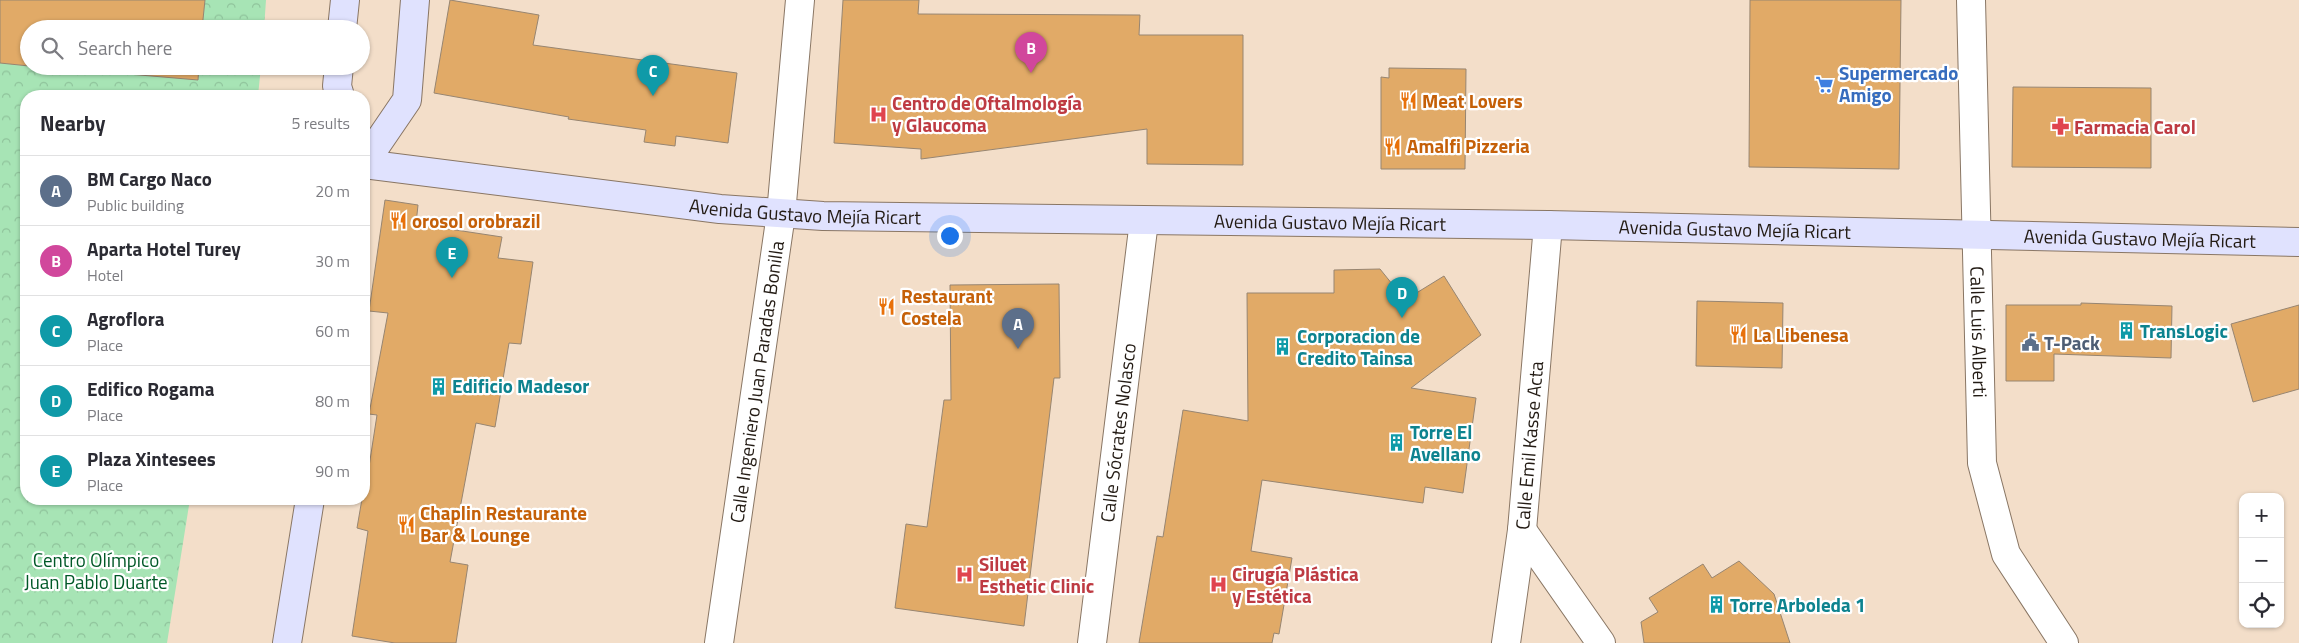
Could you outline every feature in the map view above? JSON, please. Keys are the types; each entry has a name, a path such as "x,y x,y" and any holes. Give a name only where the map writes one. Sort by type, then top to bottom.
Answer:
{"street":[{"path":"343,20 345,0"},
{"path":"370,155 407,100 415,0"},
{"name":"Calle Ingeniero Juan Paradas Bonilla","path":"719,643 781,214 800,0"},
{"name":"Calle Luis Alberti","path":"1971,0 1982,463 2006,554 2064,643"},
{"path":"338,75 338,90"},
{"name":"Avenida Gustavo Mejía Ricart","path":"370,165 720,209 781,214 1144,221 1548,225 2299,242"},
{"name":"Calle Sócrates Nolasco","path":"1092,643 1144,221"},
{"name":"Calle Emil Kasse Acta","path":"1548,225 1522,530 1601,643"},
{"path":"287,643 309,505"},
{"path":"1506,643 1522,530"}],"green space":[{"name":"Centro Olímpico Juan Pablo Duarte","path":"0,0 266,0 265,20 20,20 20,75 260,75 259,90 20,90 20,505 189,505 167,643 0,643"}],"building":[{"path":"0,0 205,0 203,20 20,20 20,65 0,63"},
{"path":"450,0 539,15 533,45 737,73 728,143 676,136 675,146 644,142 646,130 568,119 569,117 434,93"},
{"path":"843,0 919,0 918,14 1140,15 1139,35 1243,35 1243,165 1147,164 1147,129 921,159 921,149 834,143"},
{"name":"Supermercado Amigo","path":"1750,0 1901,0 1899,169 1749,167"},
{"path":"1389,68 1466,69 1465,169 1381,169 1381,77 1389,78"},
{"path":"140,75 198,75 198,80"},
{"path":"2013,87 2151,88 2151,168 2012,167"},
{"path":"385,200 418,205 416,224 502,237 498,258 533,262 521,344 509,343 495,427 476,423 450,562 468,565 456,643 395,643 352,636 368,531 357,528 361,505 370,505 370,460 377,415 370,414 370,409 388,313 370,311"},
{"path":"1380,269 1405,300 1444,276 1481,335 1411,388 1476,398 1463,493 1425,487 1423,503 1262,480 1251,551 1292,558 1279,634 1274,633 1272,643 1139,643 1157,536 1163,537 1183,410 1248,421 1247,293 1334,293 1334,270"},
{"path":"1059,284 1060,378 1054,378 1024,626 895,608 906,524 927,527 944,400 951,400 950,285"},
{"name":"La Libenesa","path":"1697,301 1783,303 1782,368 1696,366"},
{"path":"2081,303 2172,306 2171,358 2054,354 2054,381 2006,381 2006,305 2081,305"},
{"path":"2299,305 2299,389 2253,402 2231,324"},
{"name":"Torre Arboleda 1","path":"1739,561 1774,594 1790,643 1644,643 1641,622 1658,612 1649,598 1703,564 1712,578"}],"place":[{"name":"Aparta Hotel Turey","path":"1031,73"},
{"name":"Supermercado Amigo","path":"1825,84"},
{"name":"Agroflora","path":"653,96"},
{"name":"Meat Lovers","path":"1408,101"},
{"name":"Centro de Oftalmología y Glaucoma","path":"878,114"},
{"name":"Farmacia Carol","path":"2060,127"},
{"name":"Amalfi Pizzeria","path":"1393,146"},
{"name":"orosol orobrazil","path":"398,221"},
{"name":"Plaza Xintesees","path":"452,278"},
{"name":"Restaurant Costela","path":"887,307"},
{"name":"Edifico Rogama","path":"1402,318"},
{"name":"TransLogic","path":"2126,331"},
{"name":"La Libenesa","path":"1739,335"},
{"name":"T-Pack","path":"2030,343"},
{"name":"Corporacion de Credito Tainsa","path":"1283,347"},
{"name":"BM Cargo Naco","path":"1018,349"},
{"name":"Edificio Madesor","path":"438,386"},
{"name":"Torre El Avellano","path":"1396,443"},
{"name":"Chaplin Restaurante Bar & Lounge","path":"406,524"},
{"name":"Siluet Esthetic Clinic","path":"965,575"},
{"name":"Cirugía Plástica y Estética","path":"1218,585"},
{"name":"Torre Arboleda 1","path":"1716,605"}]}
